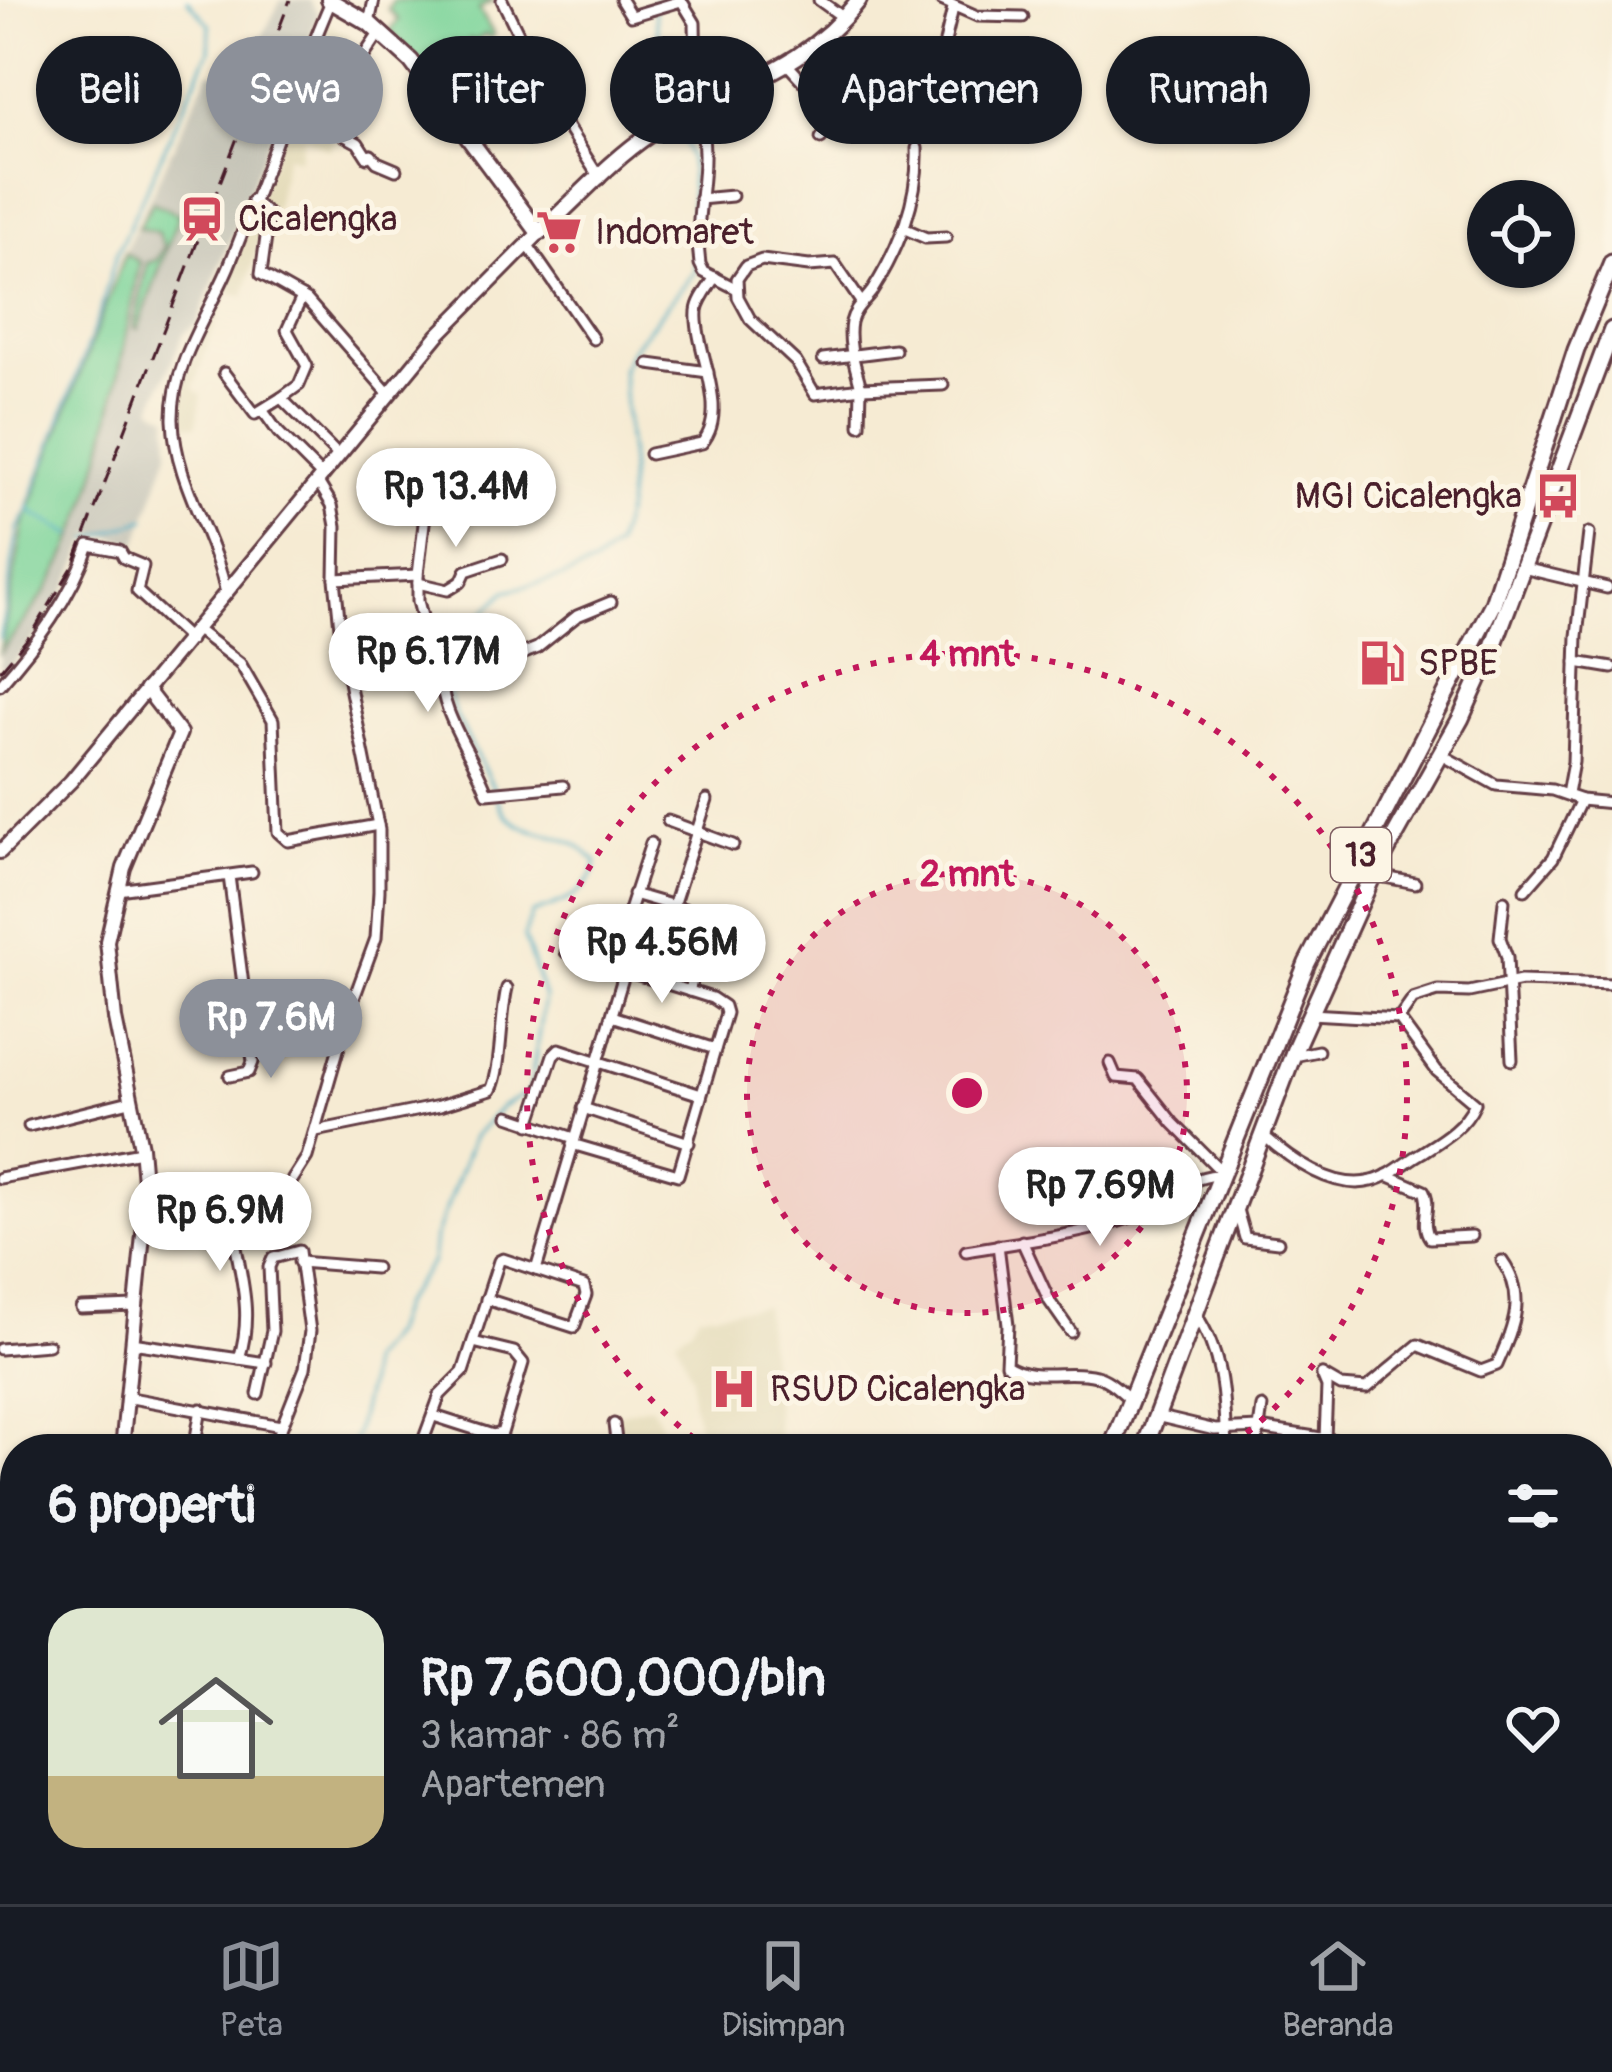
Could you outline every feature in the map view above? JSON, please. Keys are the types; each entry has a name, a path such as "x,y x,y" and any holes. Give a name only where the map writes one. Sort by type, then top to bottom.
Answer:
{"highway":[{"name":"13","path":"1117,1434 1306,963 1493,603 1576,350 1612,263"},
{"name":"13","path":"1149,1434 1310,1014 1373,875 1492,649 1612,330"}],"main road":[{"path":"774,71 825,39 859,0"},
{"path":"330,1 375,27 421,74 533,238 640,144"}],"street":[{"path":"371,36 374,0"},
{"path":"502,0 552,104 600,179"},
{"path":"621,0 631,16 678,2 695,23 696,36"},
{"path":"819,0 844,18"},
{"path":"940,0 972,14 1023,17"},
{"path":"317,36 330,1"},
{"path":"947,36 957,4"},
{"path":"788,64 798,76"},
{"path":"226,594 220,562 187,484 173,424 174,407 188,350 229,266 275,144"},
{"path":"359,144 377,163 396,170"},
{"path":"706,144 700,264 737,289"},
{"path":"860,425 861,388 851,320 871,292 903,228 918,180 917,148"},
{"path":"700,200 732,196"},
{"path":"252,201 269,214 261,274 302,297 346,340 389,394"},
{"path":"903,228 926,238 946,237"},
{"path":"0,851 60,794 472,296 533,238 593,339"},
{"path":"861,302 841,268 830,264 762,260 742,270 737,289 749,319 796,362 815,394 943,385"},
{"path":"650,454 702,443 709,435 708,372 697,309 715,277"},
{"path":"224,373 255,414 299,385 307,366 286,330 302,297"},
{"path":"823,359 895,350"},
{"path":"649,364 708,372"},
{"path":"281,398 339,456"},
{"path":"146,1204 271,1196 286,1190 298,1176 316,1131 349,1012 376,938 378,825 342,647 332,506 320,479 263,411"},
{"path":"483,474 426,506 418,579 424,628 477,639 488,649 517,656 537,648 572,620 611,602"},
{"path":"1567,794 1589,533"},
{"path":"0,686 51,621 89,545 120,551 124,558 143,566 137,591 193,635 240,663 273,720 278,832 288,842 378,825"},
{"path":"335,579 418,579 448,590 461,582 466,571 502,559"},
{"path":"220,562 246,569"},
{"path":"1522,568 1607,588"},
{"path":"452,633 441,670 445,694 487,794 563,786"},
{"path":"1576,662 1612,668"},
{"path":"123,1434 146,1204 108,965 109,923 180,733 146,689"},
{"path":"1440,754 1496,785 1612,803"},
{"path":"673,906 707,800"},
{"path":"1526,890 1553,858 1581,800"},
{"path":"668,821 733,844"},
{"path":"610,966 651,843"},
{"path":"118,890 252,872"},
{"path":"1373,875 1415,883"},
{"path":"229,876 254,1062 249,1072 230,1076"},
{"path":"633,894 712,917 689,991"},
{"path":"1504,901 1501,938 1507,957 1512,1060"},
{"path":"509,1116 673,1177 681,1172 726,1021 724,1006 566,952"},
{"path":"536,1270 625,971"},
{"path":"1399,1019 1413,999 1438,991 1468,992 1508,982 1612,984"},
{"path":"316,1131 491,1090 507,988"},
{"path":"1310,1014 1399,1019"},
{"path":"612,1016 715,1049"},
{"path":"1263,1135 1290,1158 1325,1175 1360,1183 1387,1175 1453,1133 1475,1105 1425,1058 1399,1019"},
{"path":"530,1124 555,1051 599,1060 701,1095"},
{"path":"1293,1056 1318,1052"},
{"path":"1110,1063 1116,1077 1138,1079 1220,1173"},
{"path":"29,1126 130,1101"},
{"path":"584,1108 689,1142"},
{"path":"0,1178 141,1152"},
{"path":"966,1251 1129,1218 1198,1177 1220,1173"},
{"path":"1387,1175 1424,1191 1430,1238 1472,1236"},
{"path":"231,1197 232,1234 248,1311 239,1359"},
{"path":"1236,1206 1245,1238 1278,1242"},
{"path":"1022,1241 1050,1302 1071,1332"},
{"path":"998,1245 1008,1325 1006,1364 1040,1375 1098,1376 1130,1399"},
{"path":"257,1394 272,1321 268,1267 274,1258 299,1251 310,1331 305,1368 278,1434"},
{"path":"427,1434 444,1387 463,1372 486,1299 501,1259 584,1286 586,1295 574,1327 486,1299"},
{"path":"1325,1434 1327,1387 1322,1375 1340,1386 1367,1388 1418,1345 1481,1371 1497,1365 1512,1332 1518,1289 1502,1261"},
{"path":"299,1262 375,1268"},
{"path":"82,1308 135,1306"},
{"path":"1196,1313 1217,1356 1226,1399 1226,1434"},
{"path":"132,1342 266,1364"},
{"path":"473,1342 514,1352 523,1363 503,1430 497,1434"},
{"path":"0,1349 48,1345"},
{"path":"127,1397 280,1426"},
{"path":"1257,1434 1262,1408"},
{"path":"197,1434 201,1409"},
{"path":"434,1416 488,1434"},
{"path":"1156,1416 1226,1430 1258,1428 1295,1434"},
{"path":"614,1424 615,1434"}],"shaded area":[{"path":"281,0 310,0 318,15 310,36 262,36"},
{"path":"329,24 349,35 349,36 324,36"},
{"path":"206,77 206,144 267,144 197,324 184,333 152,407 168,416 169,452 137,544 92,532 65,592 6,672 0,666 0,643 22,528 124,253 175,144 182,144 182,129"},
{"path":"280,144 302,144 299,159 286,155 276,207 268,210 244,296 227,291 193,388 202,395 196,426 177,422 186,373 226,289"},
{"name":"RSUD Cicalengka","path":"764,1306 778,1434 682,1434 699,1429 692,1377 676,1338 689,1330 699,1314"},
{"name":"RSUD Cicalengka","path":"651,1405 666,1434 617,1434 615,1415"}],"green space":[{"path":"393,0 494,0 479,9 494,35 407,36 407,50 390,30 398,20 388,9"},
{"path":"152,202 179,214 138,329 134,327 147,263 157,260 164,247 157,232 138,228"},
{"path":"125,253 140,262 109,424 87,504 55,577 0,652 23,527"}],"waterway":[{"path":"73,535 31,512 29,504 100,312 116,255 209,51 210,25 187,0"},
{"path":"653,0 658,36"},
{"path":"464,631 506,591 593,565 615,547 626,510 630,468 622,369 631,350 695,271 685,144"},
{"path":"0,638 18,528 30,507"},
{"path":"90,539 146,519"},
{"path":"446,662 458,639"},
{"path":"445,683 455,714 494,789"},
{"path":"356,1434 368,1361 391,1334 401,1304 432,1262 435,1238 473,1137 501,1107 530,1091 544,997 524,937 532,913 581,890 597,862 573,843 518,825 497,798"}],"railway":[{"path":"0,671 33,632 73,566 290,0"}],"place":[{"name":"Cicalengka","path":"202,219"},
{"name":"Indomaret","path":"559,232"},
{"name":"MGI Cicalengka","path":"1558,496"},
{"name":"SPBE","path":"1382,663"},
{"name":"RSUD Cicalengka","path":"734,1389"}]}
